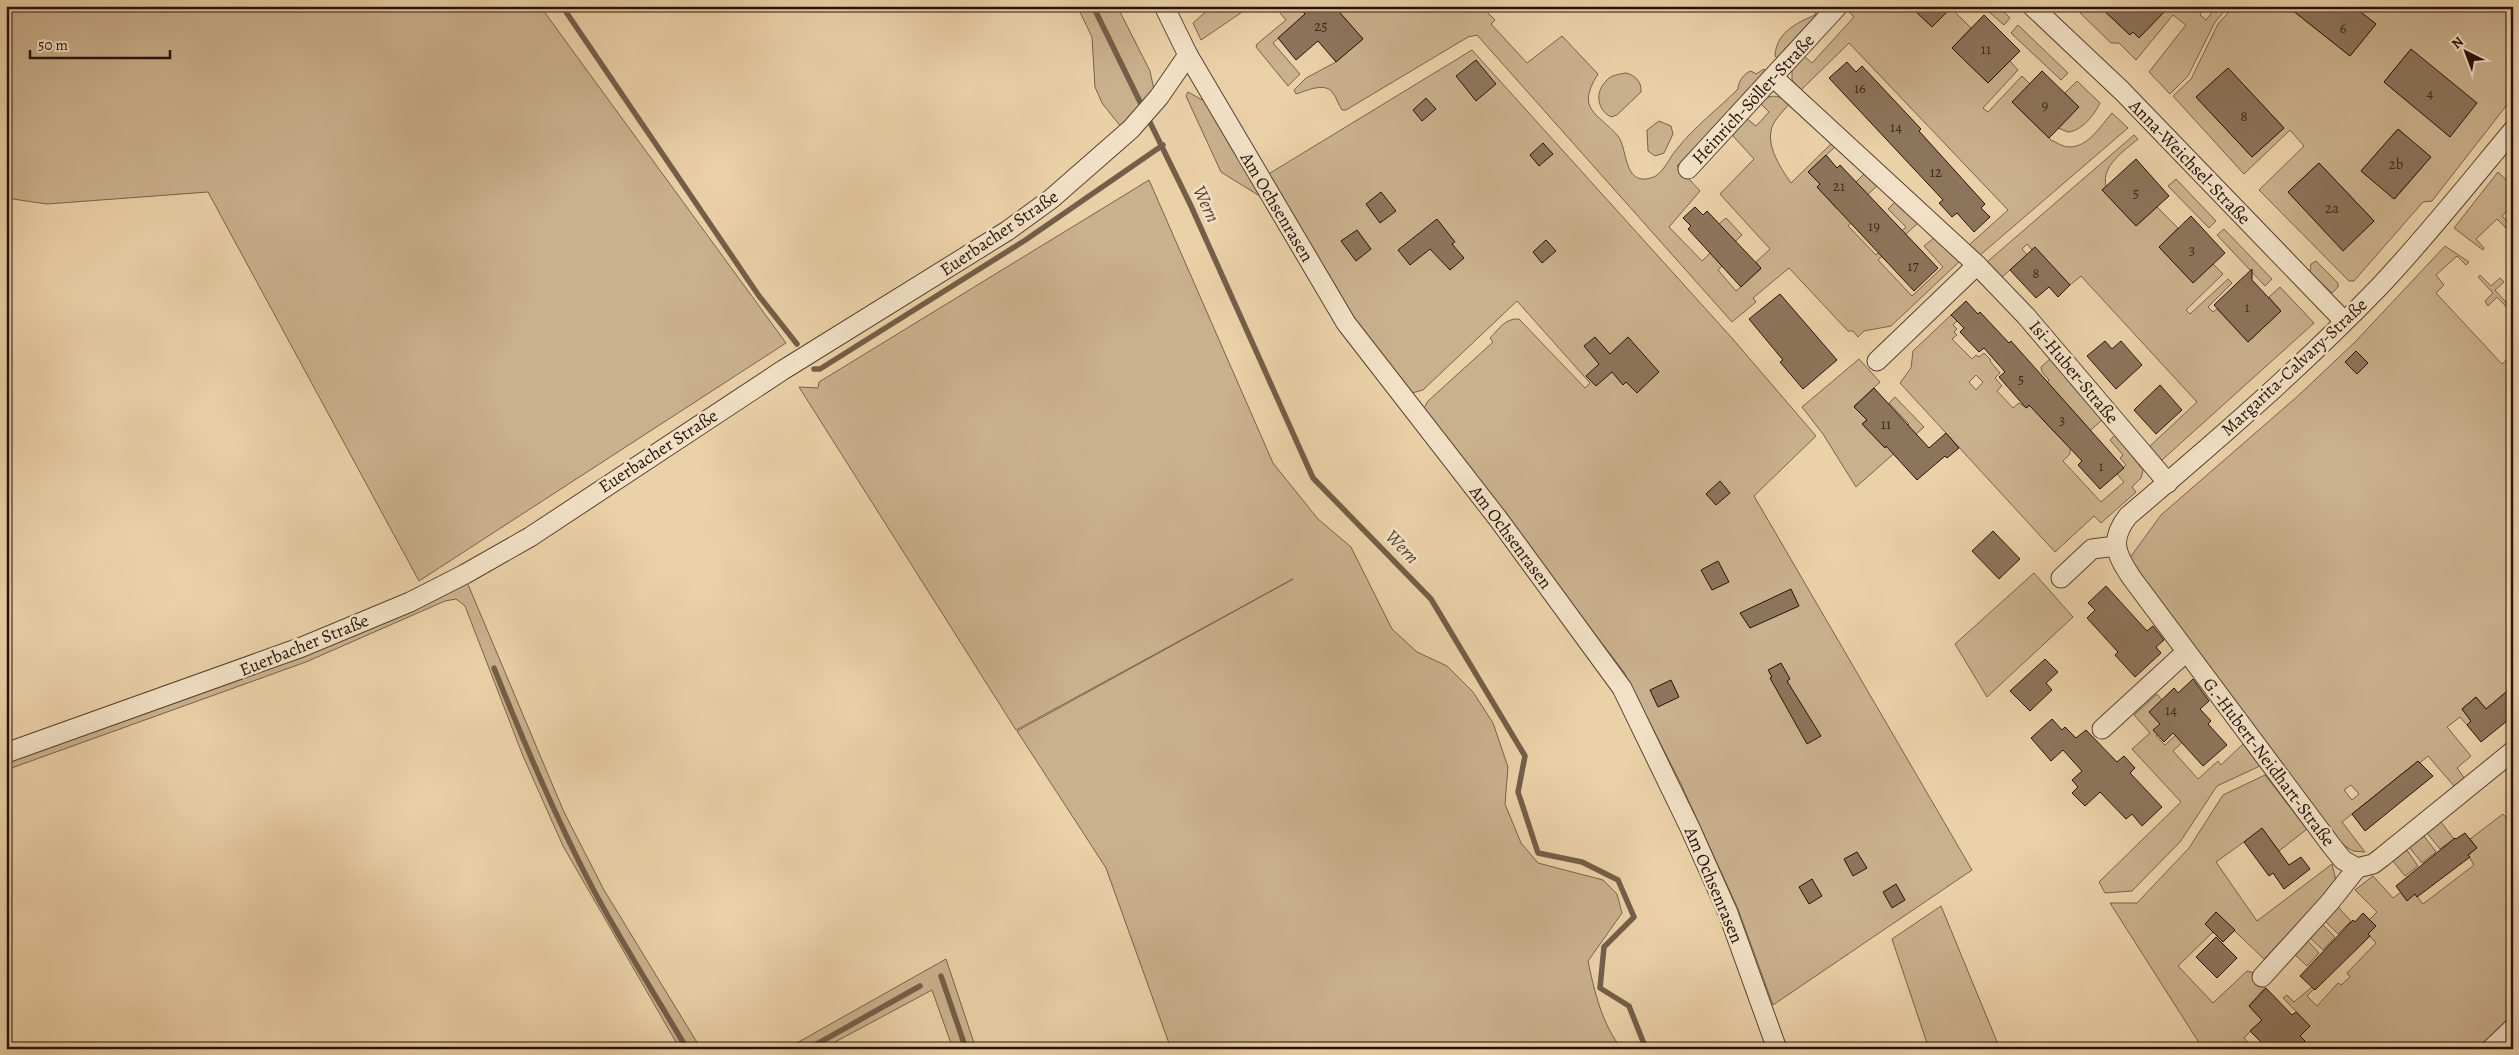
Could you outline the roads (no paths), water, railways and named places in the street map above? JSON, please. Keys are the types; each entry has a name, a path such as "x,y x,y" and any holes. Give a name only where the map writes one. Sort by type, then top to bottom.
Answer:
{"street":[{"path":"1164,6 1188,55"},
{"name":"Heinrich-Söller-Straße","path":"1688,169 1838,6"},
{"name":"Anna-Weichsel-Straße","path":"2032,6 2135,104 2344,322"},
{"name":"Euerbacher Straße","path":"6,753 302,648 410,602 465,574 530,536 775,375 1008,231 1051,199 1131,129 1159,97 1188,55"},
{"name":"Am Ochsenrasen","path":"1188,55 1346,323 1487,505 1622,688 1690,828 1728,913 1777,1049"},
{"name":"Isi-Huber-Straße","path":"1774,77 1977,264 2026,316 2168,483"},
{"name":"Margarita-Calvary-Straße","path":"2116,546 2121,526 2313,354 2380,286 2434,227 2513,130"},
{"path":"1877,361 1977,264"},
{"path":"2061,578 2092,549 2116,546"},
{"name":"G.-Hubert-Neidhart-Straße","path":"2116,546 2122,563 2186,652 2343,860 2357,868"},
{"path":"2102,729 2186,652"},
{"path":"2262,978 2330,902 2357,868 2373,864 2381,858 2513,751"},
{"path":"2492,1049 2513,1028"}],"waterway":[{"path":"562,6 759,296 797,344"},
{"name":"Wern","path":"1093,6 1191,206 1313,478 1431,599 1525,756 1518,792 1538,853 1582,862 1618,880 1634,917 1604,947 1600,988 1629,1006 1646,1049"},
{"path":"814,369 820,369 1024,241 1163,145"},
{"path":"494,668 540,780 579,862 687,1049"},
{"path":"941,976 966,1049"},
{"path":"808,1049 920,986"}]}
